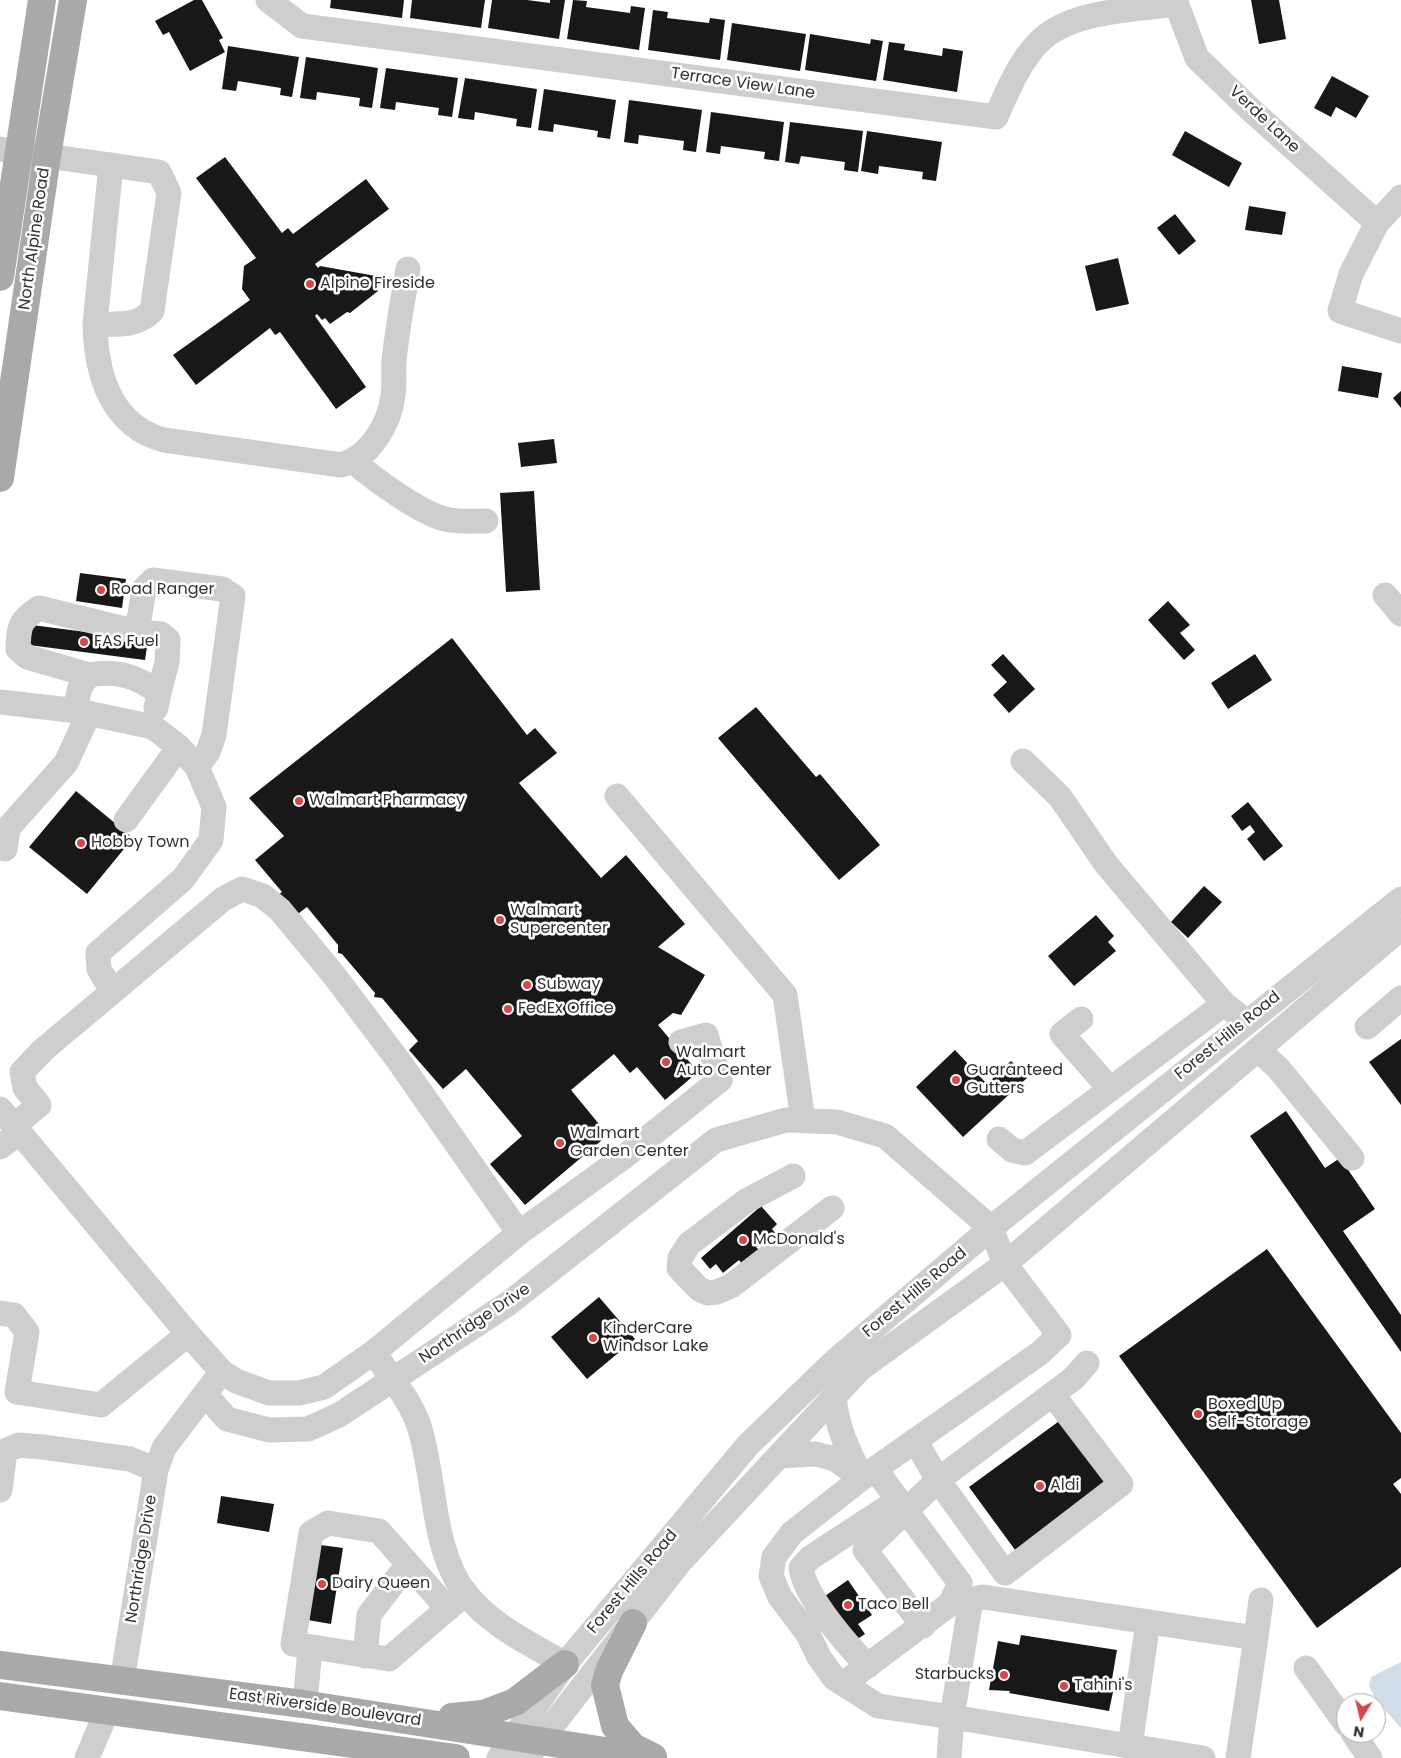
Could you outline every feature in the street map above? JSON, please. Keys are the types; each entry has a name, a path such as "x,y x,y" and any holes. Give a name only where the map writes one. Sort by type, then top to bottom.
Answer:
{"main road":[{"name":"North Alpine Road","path":"0,277 9,151 42,0"},
{"name":"North Alpine Road","path":"0,478 47,156 73,0"},
{"path":"633,1623 609,1671 605,1685 616,1726 633,1747 654,1758"},
{"path":"386,1716 450,1718 483,1714 514,1702 565,1664"},
{"name":"East Riverside Boulevard","path":"0,1665 305,1704 386,1716 529,1745 650,1758"},
{"name":"East Riverside Boulevard","path":"0,1696 456,1758"},
{"path":"390,1749 411,1752 424,1758"}],"street":[{"name":"Terrace View Lane","path":"268,0 302,26 996,118 1012,80 1039,41 1073,20 1176,2"},
{"name":"Verde Lane","path":"1176,2 1197,58 1251,110 1377,223"},
{"path":"9,151 159,172 169,193 152,311 145,318 134,323 95,324"},
{"path":"111,165 95,324 96,345 106,390 119,412 134,427 150,436 340,465 354,462 366,451 378,435 390,410 394,362 408,269"},
{"path":"1401,197 1377,223 1351,274 1340,311 1401,331"},
{"path":"354,462 378,483 439,517 460,521 486,521"},
{"path":"137,632 144,589 153,580 222,589 233,596 214,736 208,752 197,767"},
{"path":"1385,595 1401,614"},
{"path":"153,727 167,662 168,640 161,634 137,632 39,608 24,618 19,630 18,649 27,657 89,675 108,672 142,681 159,693"},
{"path":"5,849 8,828 66,763 82,712 80,687 89,675"},
{"path":"0,702 82,712 153,727 179,747 197,767 214,807 211,840 183,879 98,953 99,969 112,992"},
{"path":"126,820 179,747"},
{"path":"1024,762 1060,797 1106,864 1224,1004 1247,1022"},
{"path":"617,796 785,995 803,1120"},
{"path":"519,1233 398,1060 338,981 280,910 263,896 242,889 223,899 43,1050 22,1072 25,1088 39,1105 8,1129 222,1372 236,1381 269,1393 298,1393 324,1387 374,1352 519,1233 625,1156 720,1080 706,1035 681,1042"},
{"name":"Forest Hills Road","path":"529,1745 565,1664 748,1445 835,1361 991,1228 1401,899"},
{"name":"Forest Hills Road","path":"499,1758 529,1745 633,1623 679,1563 860,1369 1004,1264 1401,928"},
{"path":"1367,1027 1401,998"},
{"path":"998,1139 1012,1150 1025,1153 1224,1004"},
{"path":"1081,1019 1062,1034 1110,1090"},
{"path":"1258,1050 1278,1068 1352,1158"},
{"name":"Northridge Drive","path":"122,1681 156,1470 164,1448 205,1394 227,1420 269,1430 308,1429 339,1415 509,1304 716,1140 786,1120 837,1122 885,1136 991,1228"},
{"path":"793,1176 746,1201 689,1244 680,1258 679,1268 699,1289 708,1293 717,1292 731,1286 832,1208"},
{"path":"991,1228 1004,1264 1059,1335 1040,1353 868,1474 792,1533 774,1557 771,1576 780,1597 808,1634 819,1657 834,1678 878,1706 1203,1758"},
{"path":"0,1313 14,1315 27,1332 18,1392 101,1405 188,1334"},
{"path":"374,1352 409,1404 419,1426 457,1601"},
{"path":"868,1666 838,1632 812,1596 803,1580 801,1568 810,1558 900,1506 938,1480 1074,1378 1087,1363"},
{"path":"205,1394 222,1372"},
{"path":"915,1440 938,1480 1005,1573 1121,1484 1052,1394"},
{"path":"834,1397 836,1420 843,1441 868,1474 900,1506 960,1583 950,1604 843,1684"},
{"path":"0,1490 3,1452 19,1445 130,1459 156,1470"},
{"path":"779,1456 816,1454 836,1458 868,1474"},
{"path":"900,1506 865,1550 923,1626"},
{"path":"457,1601 389,1659 294,1644 311,1533 328,1523 379,1531 408,1564 457,1601 505,1631 565,1664"},
{"path":"365,1656 369,1615 408,1564"},
{"path":"949,1758 952,1717 970,1606 975,1599 983,1597 1256,1638"},
{"path":"1238,1758 1261,1600"},
{"path":"1130,1746 1148,1622"},
{"path":"305,1704 310,1648"},
{"path":"1306,1668 1336,1710"},
{"path":"88,1755 107,1711"},
{"path":"1360,1743 1370,1758"}],"shaded area":[{"path":"1401,1662 1401,1728 1386,1711 1386,1693 1372,1693 1369,1686 1371,1677"}],"building":[{"path":"194,0 202,0 223,38 219,40 225,52 190,71 169,32 163,35 155,21"},
{"path":"331,0 404,0 402,18 330,8"},
{"path":"412,0 485,0 481,28 410,18"},
{"path":"492,0 527,0 550,3 550,0 565,0 559,39 488,28"},
{"path":"573,0 587,1 586,7 630,13 631,6 645,8 639,50 567,39"},
{"path":"1251,0 1279,0 1286,39 1259,44"},
{"path":"653,10 668,12 667,18 709,23 710,18 725,20 720,60 648,50"},
{"path":"732,23 806,34 800,71 727,60"},
{"path":"810,34 870,44 871,39 883,41 876,81 805,70"},
{"path":"889,42 905,44 904,50 942,56 943,48 963,51 957,92 883,80"},
{"path":"228,46 299,57 292,97 280,95 281,88 238,81 236,91 222,89"},
{"path":"306,57 378,68 372,108 359,106 360,98 317,92 316,100 300,98"},
{"path":"386,68 458,78 452,117 438,115 439,108 396,102 395,110 380,108"},
{"path":"1332,76 1369,96 1356,118 1336,107 1331,117 1314,108"},
{"path":"465,78 537,89 531,128 516,126 517,119 475,112 474,120 458,118"},
{"path":"544,89 616,100 610,139 597,137 598,131 554,124 553,132 538,130"},
{"path":"629,100 702,110 696,152 683,150 684,141 639,135 638,144 624,142"},
{"path":"711,112 784,122 779,161 764,159 765,152 721,146 720,154 706,152"},
{"path":"790,122 863,131 858,172 844,170 845,162 801,156 799,164 785,162"},
{"path":"867,131 942,142 936,181 922,179 923,172 879,166 878,174 861,171"},
{"path":"1185,131 1242,163 1229,187 1172,155"},
{"name":"Alpine Fireside","path":"225,157 282,233 288,228 293,234 366,179 389,209 315,264 318,268 320,266 376,276 378,291 350,313 347,312 330,324 325,318 322,320 317,314 315,316 366,387 336,409 280,332 275,335 270,328 196,385 173,355 250,300 242,289 244,266 256,258 196,178"},
{"path":"1249,206 1286,212 1282,235 1245,230"},
{"path":"1175,214 1196,241 1179,255 1157,228"},
{"path":"1118,258 1129,304 1096,311 1085,266"},
{"path":"1342,366 1382,373 1378,398 1338,391"},
{"path":"1401,391 1401,408 1393,398"},
{"path":"554,439 557,463 521,467 518,443"},
{"path":"534,491 540,590 506,592 500,493"},
{"name":"Road Ranger","path":"80,573 126,579 122,608 76,601"},
{"path":"1168,601 1190,625 1180,633 1195,650 1184,660 1148,620"},
{"name":"FAS Fuel","path":"24,624 148,640 145,660 21,644"},
{"name":"Walmart Supercenter","path":"452,638 527,735 535,728 557,753 519,783 601,878 626,855 685,924 658,947 705,975 681,1015 673,1013 658,1025 698,1072 665,1100 637,1067 630,1073 614,1054 571,1090 608,1135 525,1205 490,1164 522,1136 466,1069 443,1089 409,1050 418,1041 382,998 374,997 375,993 342,954 338,953 338,945 307,907 295,916 278,895 282,892 255,860 284,836 249,798"},
{"path":"1003,654 1035,689 1009,713 993,695 1007,682 991,665"},
{"path":"1255,654 1272,680 1228,709 1211,683"},
{"path":"756,707 816,777 820,774 880,845 839,880 718,738"},
{"name":"Hobby Town","path":"76,791 133,838 87,894 29,847"},
{"path":"1248,802 1283,846 1264,861 1247,839 1255,832 1250,825 1242,831 1231,816"},
{"path":"1204,886 1222,902 1188,938 1171,922"},
{"path":"1096,915 1114,936 1108,942 1116,951 1074,986 1048,956"},
{"path":"1401,1039 1401,1105 1369,1062"},
{"path":"955,1050 987,1084 1011,1061 1027,1078 963,1137 916,1087"},
{"path":"1286,1111 1325,1168 1340,1158 1375,1209 1343,1231 1401,1315 1401,1352 1250,1136"},
{"name":"McDonald's","path":"761,1206 777,1224 772,1229 776,1234 756,1247 759,1250 742,1264 739,1260 723,1273 716,1264 710,1269 701,1258"},
{"path":"1267,1249 1401,1433 1401,1478 1393,1484 1401,1494 1401,1567 1317,1628 1119,1356"},
{"name":"KinderCare Windsor Lake","path":"599,1297 635,1339 587,1379 551,1337"},
{"name":"Aldi","path":"1062,1419 1111,1486 1018,1554 969,1487"},
{"path":"221,1496 274,1504 269,1532 217,1523"},
{"name":"Dairy Queen","path":"313,1544 343,1548 331,1624 302,1619"},
{"name":"Taco Bell","path":"848,1580 872,1615 858,1624 865,1634 856,1640 825,1596"},
{"path":"1021,1635 1117,1650 1110,1691 1113,1692 1109,1711 1009,1693 1010,1691 989,1690 998,1641 1019,1645"}],"place":[{"name":"Alpine Fireside","path":"310,284"},
{"name":"Road Ranger","path":"101,590"},
{"name":"FAS Fuel","path":"84,642"},
{"name":"Walmart Pharmacy","path":"299,801"},
{"name":"Hobby Town","path":"81,843"},
{"name":"Walmart Supercenter","path":"500,920"},
{"name":"Subway","path":"527,985"},
{"name":"FedEx Office","path":"508,1009"},
{"name":"Walmart Auto Center","path":"666,1062"},
{"name":"Guaranteed Gutters","path":"956,1080"},
{"name":"Walmart Garden Center","path":"560,1143"},
{"name":"McDonald's","path":"743,1240"},
{"name":"KinderCare Windsor Lake","path":"593,1338"},
{"name":"Boxed Up Self-Storage","path":"1198,1414"},
{"name":"Aldi","path":"1040,1486"},
{"name":"Dairy Queen","path":"322,1584"},
{"name":"Taco Bell","path":"848,1605"},
{"name":"Starbucks","path":"1004,1675"},
{"name":"Tahini's","path":"1064,1686"}]}
